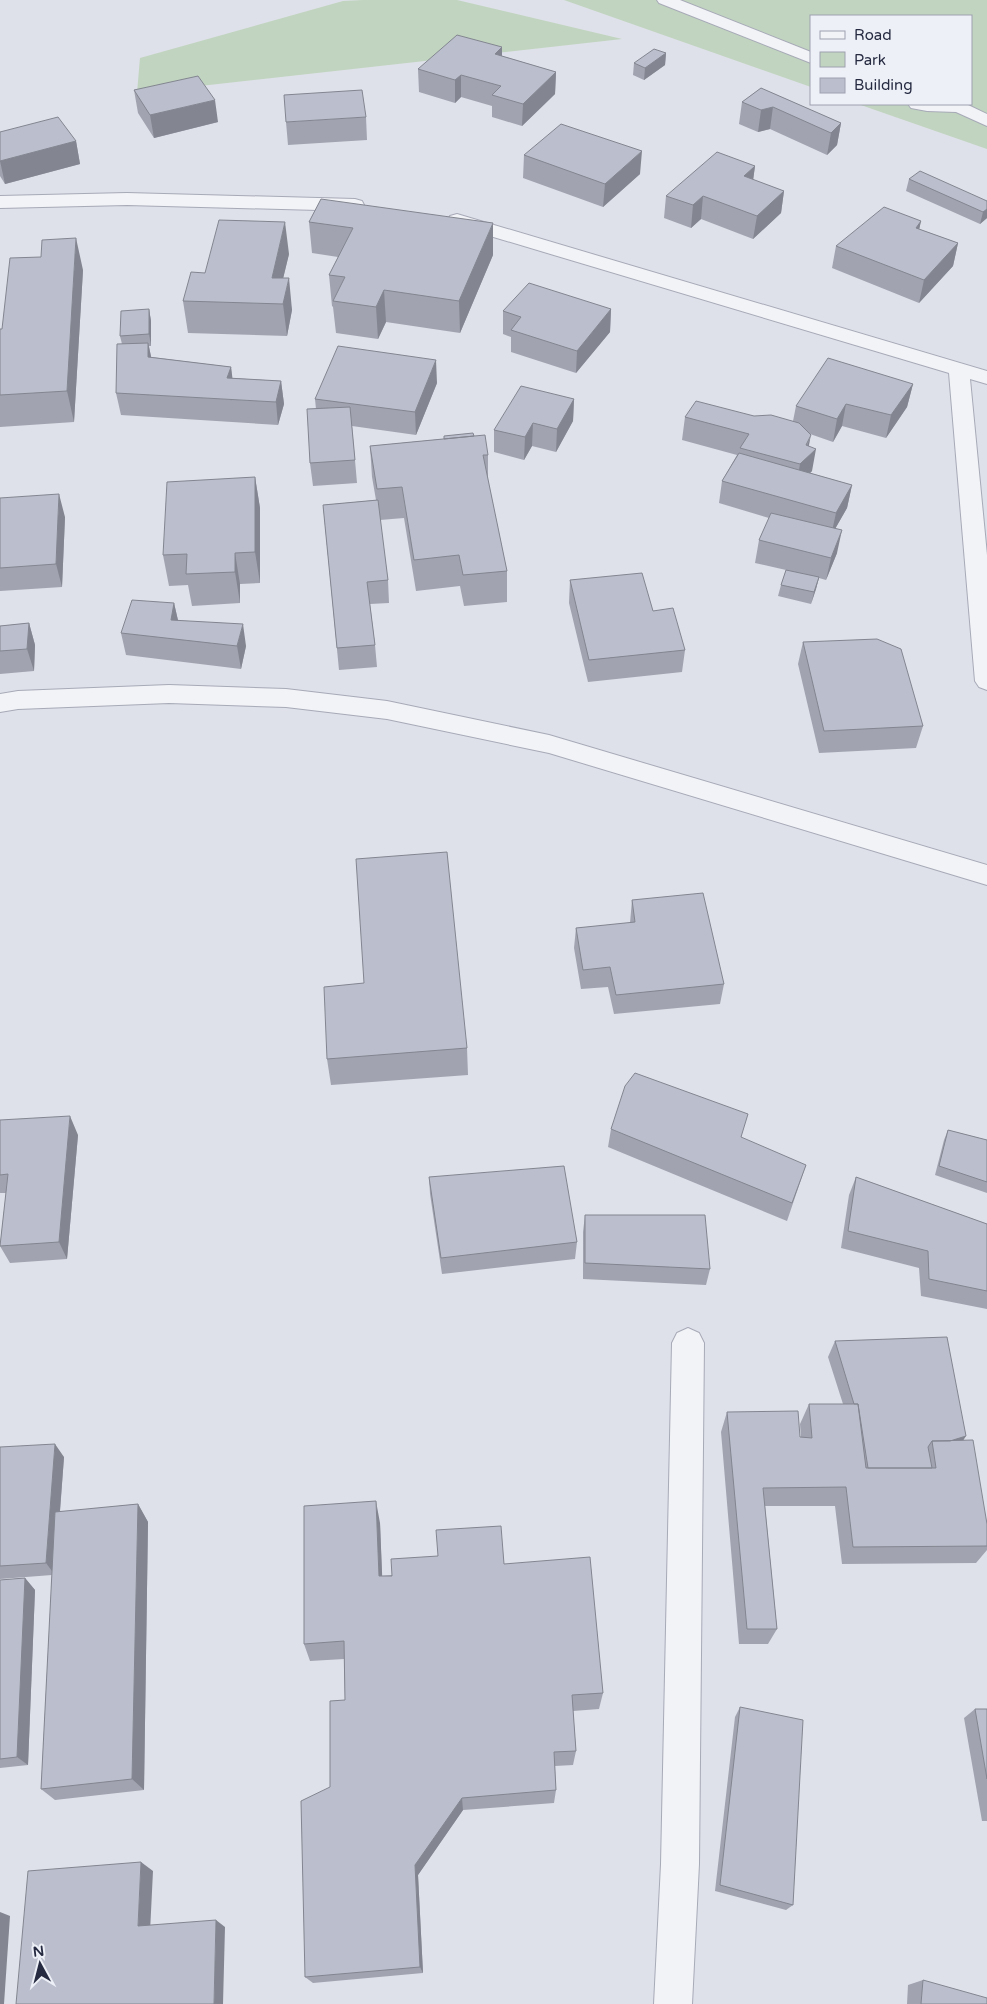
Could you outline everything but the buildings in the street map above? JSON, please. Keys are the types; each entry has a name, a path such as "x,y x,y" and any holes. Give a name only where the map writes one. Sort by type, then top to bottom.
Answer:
{"street":[{"path":"665,0 810,58"},
{"path":"922,105 957,107 972,112 987,121"},
{"path":"0,202 127,199 349,204 376,208"},
{"path":"441,218 460,221 987,378"},
{"path":"959,369 987,681"},
{"path":"0,703 18,700 169,694 286,698 387,710 549,744 987,875"},
{"path":"673,2004 680,1854 688,1343"}],"green space":[{"path":"457,0 622,39 137,93 140,58 343,1"},
{"path":"564,0 987,0 987,149 861,105 972,105 972,15 810,15 810,87"}]}
